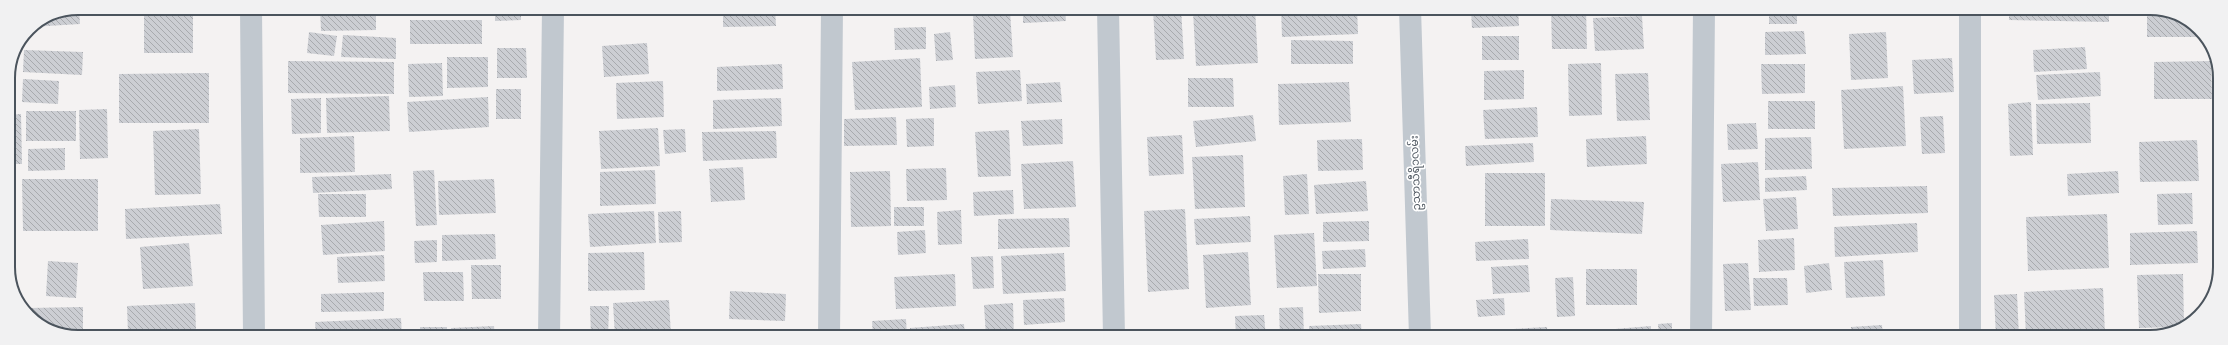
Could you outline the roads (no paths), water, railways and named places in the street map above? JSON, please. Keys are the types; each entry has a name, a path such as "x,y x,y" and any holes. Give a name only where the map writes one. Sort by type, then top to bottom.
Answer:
{"street":[{"path":"251,15 254,330"},
{"path":"549,330 553,15"},
{"path":"829,330 832,15"},
{"path":"1108,15 1114,330"},
{"name":"ဥသာသီရိ၁လမ်း","path":"1410,15 1420,330"},
{"path":"1701,330 1704,15"},
{"path":"1970,15 1970,330"}]}
